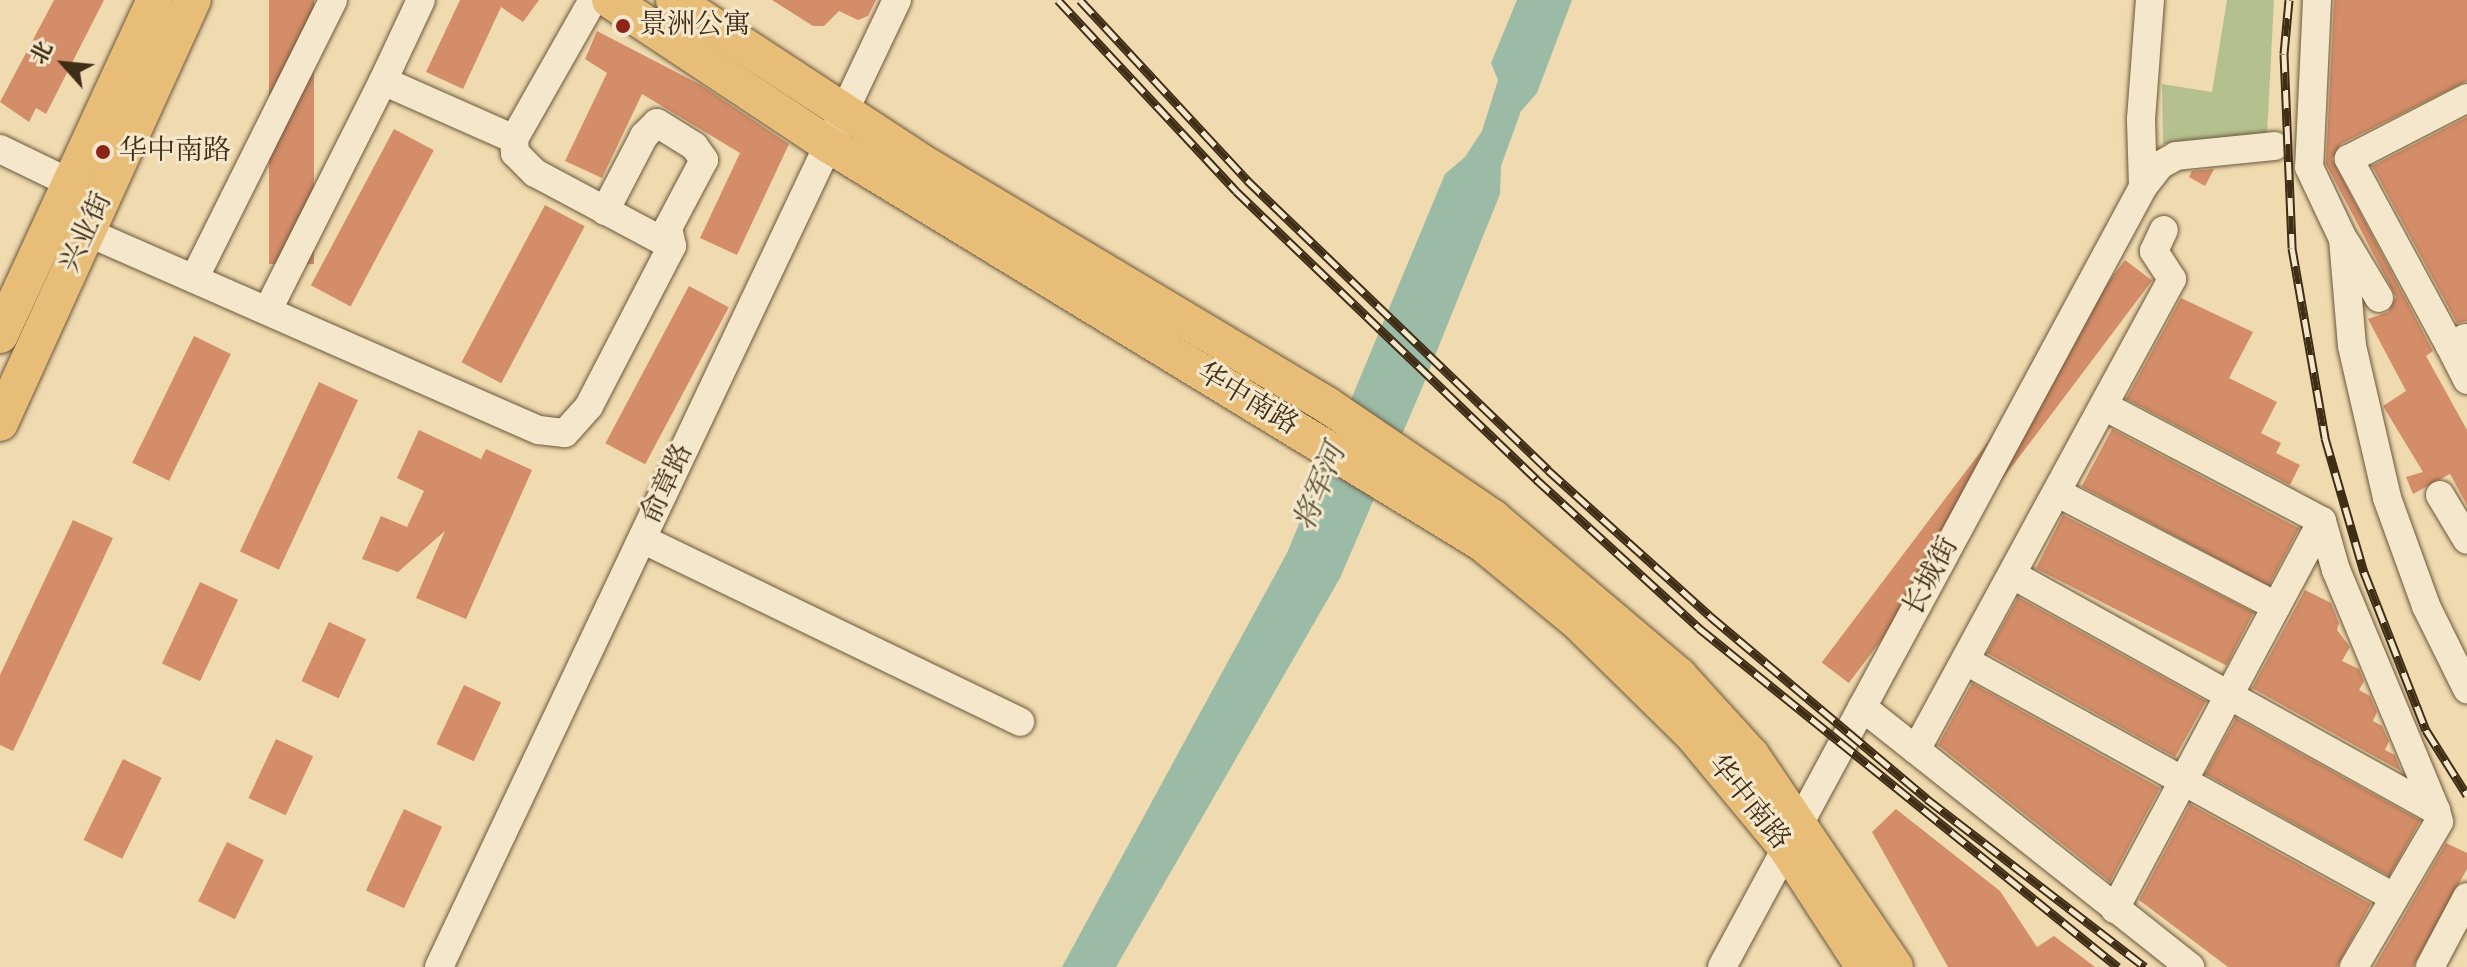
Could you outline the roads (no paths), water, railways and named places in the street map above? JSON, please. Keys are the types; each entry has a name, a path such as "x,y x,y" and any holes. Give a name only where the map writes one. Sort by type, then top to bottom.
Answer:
{"main road":[{"name":"兴业街","path":"0,335 155,0"},
{"name":"兴业街","path":"0,423 193,0"},
{"name":"华中南路","path":"610,0 829,145 1319,444 1407,477 1493,518 1679,676 1751,755 1864,967"},
{"name":"华中南路","path":"674,0 846,112 1327,405 1407,477"},
{"name":"华中南路","path":"1793,834 1895,967"}],"street":[{"path":"195,277 333,0"},
{"path":"269,308 421,0"},
{"path":"593,0 514,139 515,153 535,173 672,246"},
{"name":"俞章路","path":"439,967 897,0"},
{"path":"2143,187 2141,119 2150,0"},
{"path":"2317,0 2294,144 2309,167 2343,239 2379,298"},
{"path":"383,81 514,139"},
{"path":"2467,98 2349,159 2458,342 2467,380"},
{"path":"87,232 269,308 539,430 565,433 589,406 672,246 668,228 704,160 694,146 657,123 644,136 605,211"},
{"path":"2143,187 2160,165 2176,156 2294,144"},
{"path":"0,149 70,183"},
{"name":"长城街","path":"1722,967 2143,187"},
{"path":"1916,750 2106,407 2172,279 2154,251 2164,230"},
{"path":"2343,239 2352,346 2387,498 2426,606 2467,689"},
{"path":"2106,407 2322,521 2336,570 2439,822 2354,967"},
{"path":"2058,493 2276,606"},
{"path":"2440,495 2467,540"},
{"path":"2115,909 2322,521"},
{"path":"642,539 1020,722"},
{"path":"2013,575 2436,810"},
{"path":"1966,661 2393,897"},
{"path":"1862,707 2190,967"},
{"path":"2430,967 2467,897"}],"water":[{"name":"将军河","path":"1517,0 1572,0 1537,93 1521,111 1501,166 1500,194 1422,388 1340,578 1116,967 1062,967 1287,553 1445,174 1465,157 1482,131 1498,80 1491,63"}],"railway":[{"path":"1058,0 1236,191 1536,479 1699,628 2118,967"},
{"path":"1080,0 1247,180 1548,470 1710,616 1927,799 2145,967"},
{"path":"2289,0 2284,54 2292,248 2325,438 2364,572 2426,730 2467,795"}],"place":[{"name":"景洲公寓","path":"623,26"},
{"name":"华中南路","path":"103,152"}]}
